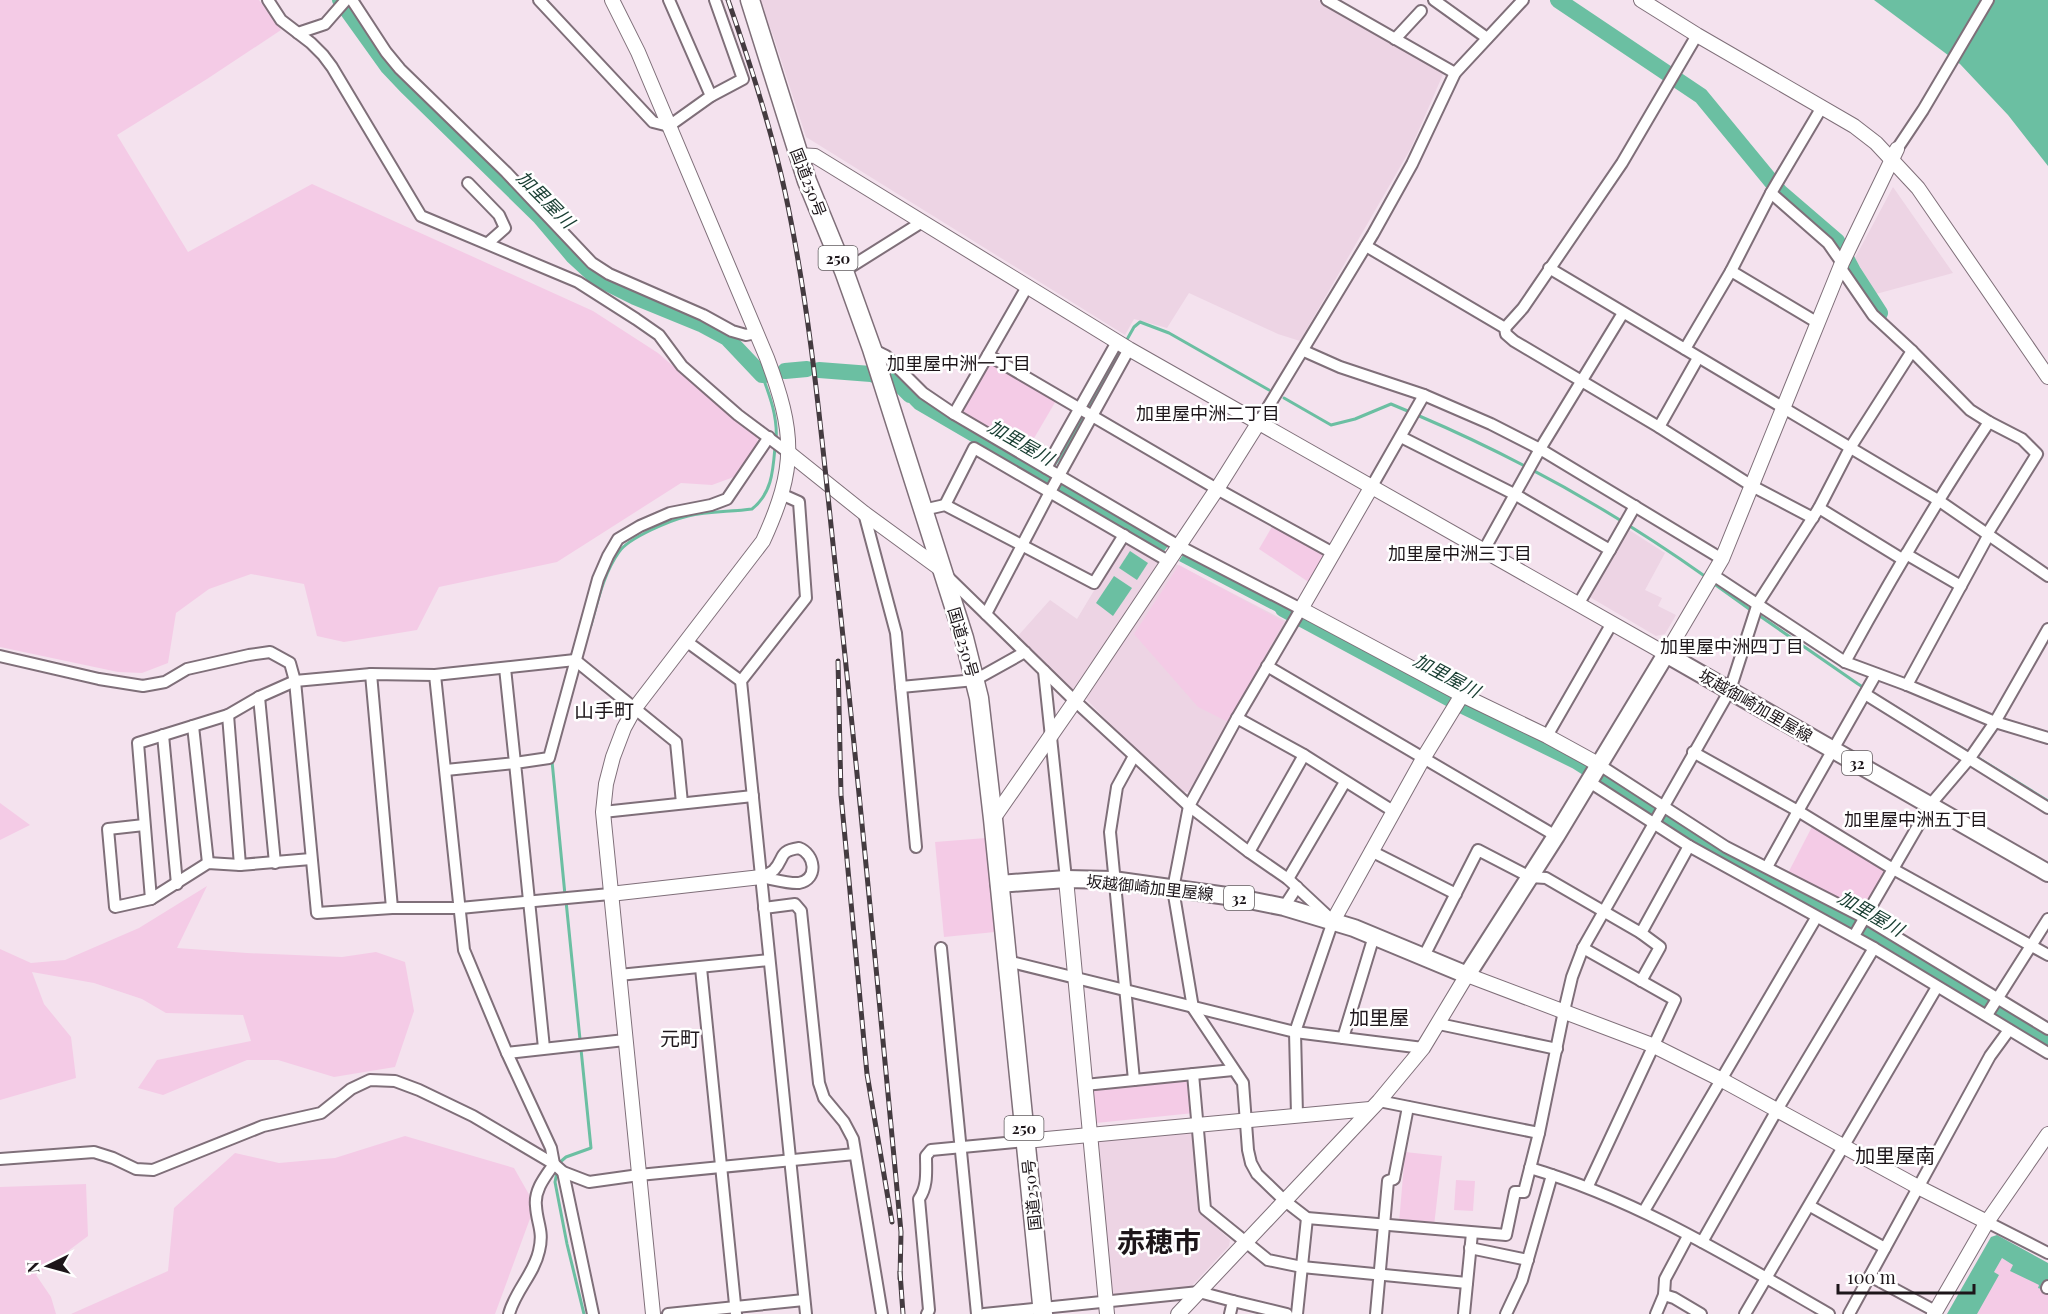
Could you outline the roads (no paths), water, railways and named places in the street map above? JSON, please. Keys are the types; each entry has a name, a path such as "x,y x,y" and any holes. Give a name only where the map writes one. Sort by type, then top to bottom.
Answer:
{"highway":[{"name":"国道250号","path":"750,0 807,181 844,271 874,355 975,680 982,715 1043,1311"}],"main road":[{"name":"坂越御崎加里屋線","path":"1666,654 2048,873"},
{"path":"1467,975 1556,836 1666,654"},
{"name":"坂越御崎加里屋線","path":"999,884 1066,879 1113,880 1234,897 1284,907 1333,921 1467,975"}],"street":[{"path":"268,0 281,20 323,55 332,67 421,216 578,282 659,335 682,366 738,415 769,436 864,513 942,570 1075,701 1189,806 1288,879 1333,921"},
{"path":"298,33 325,24 346,0"},
{"path":"352,0 400,69 506,172 592,263 609,274 703,315 732,331 746,335 756,333"},
{"path":"539,0 653,122 669,126 711,96 743,79 715,0"},
{"path":"669,0 711,96"},
{"path":"1327,0 1455,73"},
{"path":"993,819 1217,489 1304,351 1412,164 1455,73 1523,0"},
{"path":"1641,0 1854,126 1894,154 2048,377"},
{"path":"798,155 815,156 1123,346 1666,654 1722,559 1843,260 1894,154 1923,110 1988,0"},
{"path":"617,2 756,333 781,396 789,432 789,453 781,494 774,518 763,541 635,708 624,728 606,784 603,812 610,894 653,1314"},
{"path":"1441,2 1486,38"},
{"path":"1395,39 1421,11"},
{"path":"1505,328 1523,308 1622,163 1697,35"},
{"path":"1685,348 1731,271 1771,193 1822,107"},
{"path":"468,183 499,215 505,228 488,243"},
{"path":"1771,193 1828,243 1843,260 1873,315 1971,410 2022,439 2037,454 1989,531 1907,685"},
{"path":"844,271 922,222"},
{"path":"1366,246 1505,328"},
{"path":"1549,268 1938,500 2048,576"},
{"path":"1731,271 1818,323"},
{"path":"954,414 1027,287"},
{"path":"1484,550 1540,449 1623,313"},
{"path":"1505,328 1506,334 1514,341 1659,427 1752,486 1813,518"},
{"path":"986,614 1051,491 1053,473 1080,410 1123,346"},
{"path":"1053,473 1092,417 1123,346"},
{"path":"1304,351 1340,367 1424,395 1491,424 1540,449 1722,559"},
{"path":"1424,395 1237,718 1189,806 1173,889 1193,1008 1243,1083 1248,1150 1257,1174 1307,1218 1506,1236 1515,1192 1524,1192 1572,977 1583,948 1730,690 1758,603 1813,518 1850,448 1912,351"},
{"path":"874,355 886,357 923,393 954,414 1053,473 1173,553 1547,736 1598,764 1726,847 1865,918 2048,1029"},
{"path":"988,355 1217,489 1333,553"},
{"path":"1659,427 1698,358"},
{"path":"1845,662 1938,500 1989,422"},
{"path":"446,770 549,758 598,579 618,539 670,513 711,505 727,499 769,436"},
{"path":"1401,437 1516,495 1610,550"},
{"path":"945,505 975,448 1124,536 1173,553"},
{"path":"781,494 799,502 806,598 741,681 806,1314"},
{"path":"923,510 945,505 1094,583 1124,536"},
{"path":"1579,603 1635,507"},
{"path":"1819,508 1904,557 1961,586"},
{"path":"864,513 896,633 916,847"},
{"path":"1713,575 1845,662 1995,722 2048,738"},
{"path":"1547,736 1612,622"},
{"path":"1854,936 1930,805 1970,758 1995,722 2048,629"},
{"path":"687,640 741,681"},
{"path":"0,656 80,675 143,686 165,682 187,669 210,662 270,652 290,663 295,681 317,913 392,908 460,908 761,878 782,880 790,884 803,882 810,877 811,858 807,851 798,848 788,850 782,855 773,871 761,878"},
{"path":"901,687 975,680 1025,652"},
{"path":"151,899 138,743 228,715 259,697 295,681 371,674 435,675 575,660 676,742 682,802"},
{"path":"1267,666 1556,836"},
{"path":"505,668 544,1048"},
{"path":"1044,670 1106,1308"},
{"path":"371,674 392,908"},
{"path":"435,675 464,950 507,1053 551,1148 554,1164 539,1186 535,1205 542,1230 539,1253 515,1296 509,1314"},
{"path":"1767,867 1876,675"},
{"path":"1866,694 2048,808"},
{"path":"1297,1115 1296,1032 1333,921 1393,811 1462,695"},
{"path":"259,697 275,863"},
{"path":"228,715 240,865"},
{"path":"1237,718 1304,755 1393,811"},
{"path":"193,726 207,863"},
{"path":"164,735 177,884"},
{"path":"1693,752 1798,811 1893,869 2048,955"},
{"path":"1249,852 1304,755"},
{"path":"1134,756 1117,787 1110,832 1134,1080"},
{"path":"1588,781 1689,846 1816,918 1854,936 2048,1053"},
{"path":"1288,879 1345,782"},
{"path":"603,812 753,796"},
{"path":"144,825 108,828 115,907 151,899 207,863 240,865 311,859"},
{"path":"1641,933 1689,846"},
{"path":"1424,956 1478,850 1530,877 1546,878 1641,933 1660,947 1641,981"},
{"path":"1371,851 1456,894"},
{"path":"1284,907 1297,887"},
{"path":"764,908 795,904 801,911 819,1083 824,1098 844,1122 852,1138 882,1314"},
{"path":"1644,1211 1816,918"},
{"path":"1987,1015 2048,919"},
{"path":"1343,1038 1374,936"},
{"path":"941,948 977,1314"},
{"path":"1583,948 1675,1000 1588,1186"},
{"path":"1702,1242 1777,1110 1874,948"},
{"path":"619,975 769,960"},
{"path":"1007,961 1296,1032 1423,1048"},
{"path":"700,968 736,1310"},
{"path":"1178,1314 1374,1105 1423,1048 1467,975"},
{"name":"坂越御崎加里屋線","path":"1467,975 1652,1045 1987,1222"},
{"path":"1745,1314 1937,987"},
{"path":"1439,1024 1557,1048"},
{"path":"1849,1314 1990,1056 2009,1030"},
{"path":"507,1053 624,1040"},
{"path":"1085,1085 1233,1070"},
{"path":"1193,1074 1205,1209 1244,1242 1268,1260 1302,1267 1467,1283"},
{"path":"0,1159 94,1152 136,1169 153,1170 263,1125 321,1113 351,1089 370,1080 395,1081 419,1090 473,1116 554,1164 563,1172 590,1182 721,1166 855,1154"},
{"path":"927,1314 929,1310 918,1199 924,1192 926,1156 932,1150 1297,1115 1374,1105 1408,1107 1539,1133"},
{"path":"1376,1314 1388,1181 1394,1179 1408,1107"},
{"path":"1870,1276 1934,1312 1987,1222 2046,1142"},
{"path":"1530,1168 1588,1186 1644,1211 1829,1314"},
{"path":"563,1172 593,1314"},
{"path":"1506,1314 1522,1280 1552,1175"},
{"path":"1810,1206 1885,1248"},
{"path":"1297,1314 1307,1218"},
{"path":"1987,1222 2048,1253"},
{"path":"1464,1314 1472,1233"},
{"path":"1656,1314 1664,1294 1665,1279 1688,1236"},
{"path":"1470,1248 1528,1260"},
{"path":"984,1314 1106,1308 1199,1292 1287,1314"},
{"path":"1664,1294 1701,1314"},
{"path":"668,1314 736,1310 804,1300"},
{"path":"1230,1314 1233,1301"}],"waterway":[{"name":"加里屋川","path":"340,0 388,67 540,217 573,256 597,278 635,297 701,324 727,338 762,375 765,375"},
{"path":"1558,0 1701,96 1780,192 1837,241 1880,313"},
{"path":"1125,343 1134,327 1140,322 1169,333 1269,390"},
{"path":"1053,467 1122,349"},
{"name":"加里屋川","path":"785,371 807,369"},
{"name":"加里屋川","path":"819,370 871,374 898,383 910,395"},
{"path":"762,375 775,416 776,441"},
{"path":"1284,398 1331,425 1355,419 1391,404 1410,412"},
{"path":"1417,415 1492,449 1566,488 1672,553 1706,577"},
{"path":"591,625 605,578 624,547 650,530 681,518 703,513 752,509 768,489 775,447"},
{"path":"1713,583 1752,611"},
{"name":"加里屋川","path":"1283,609 1463,706 1576,761 1734,861 1846,919 2048,1041"},
{"path":"1757,614 1858,684 2048,801"},
{"path":"552,761 565,895"},
{"path":"559,1163 566,1157 591,1148 566,901"},
{"path":"557,1172 555,1182 584,1314"}],"railway":[{"path":"728,0 760,95 785,192 810,340 878,991 901,1232 900,1279"},
{"path":"838,661 841,795 867,1074 892,1222"},
{"path":"900,1272 903,1314"}],"district":[{"name":"加里屋中洲一丁目","path":"959,363"},
{"name":"加里屋中洲二丁目","path":"1208,413"},
{"name":"加里屋中洲三丁目","path":"1460,553"},
{"name":"加里屋中洲四丁目","path":"1732,646"},
{"name":"山手町","path":"604,709"},
{"name":"加里屋中洲五丁目","path":"1916,819"},
{"name":"加里屋","path":"1379,1016"},
{"name":"元町","path":"680,1037"},
{"name":"加里屋南","path":"1895,1154"},
{"name":"赤穂市","path":"1159,1240"}]}
